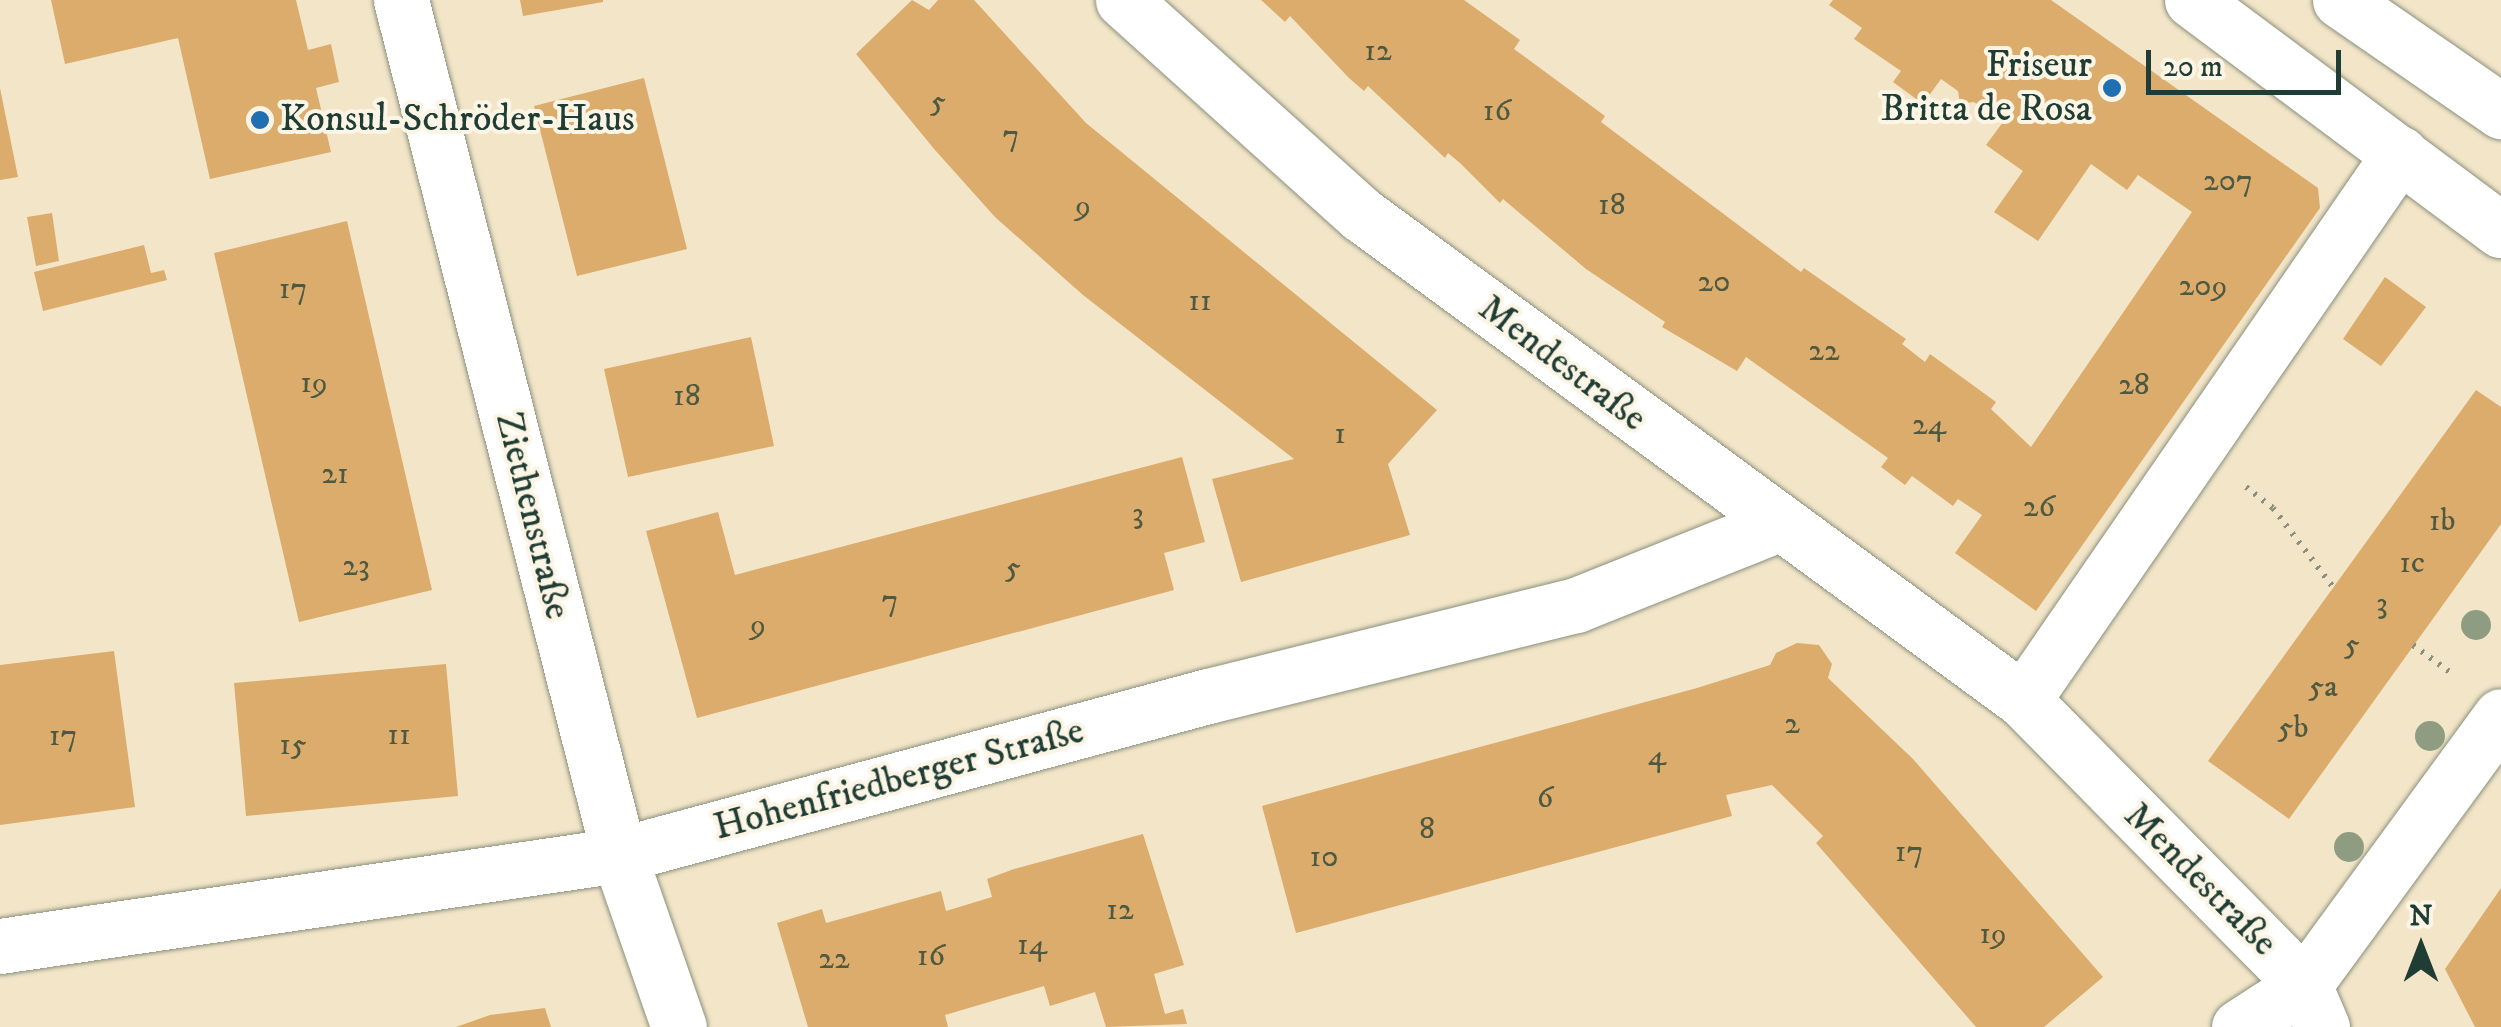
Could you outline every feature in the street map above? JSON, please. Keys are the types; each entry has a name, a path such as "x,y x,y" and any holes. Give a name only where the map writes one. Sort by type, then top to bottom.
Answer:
{"street":[{"name":"Ziethenstraße","path":"401,0 619,855 679,1027"},
{"name":"Mendestraße","path":"1124,0 1362,215 1776,524 2023,700 2313,1006"},
{"path":"2192,0 2501,230"},
{"path":"2340,0 2501,110"},
{"path":"2023,700 2400,154"},
{"name":"Hohenfriedberger Straße","path":"0,946 619,855 1208,696 1576,606 1776,524"},
{"path":"2239,1027 2313,1006 2501,716"}],"path":[{"path":"2198,450 2272,508 2333,587"}],"building":[{"name":"Konsul-Schröder-Haus","path":"51,0 296,0 308,50 331,44 339,82 316,88 331,152 210,179 178,38 65,64"},
{"path":"520,0 603,0 603,2 523,16"},
{"path":"912,0 929,10 938,0 974,0 1086,123 1437,410 1388,464 1410,535 1241,582 1212,479 1294,459 1083,295 995,217 935,150 856,54"},
{"path":"1261,0 1464,0 1520,40 1514,49 1605,116 1601,122 1801,272 1804,268 1906,339 1902,344 1925,362 1930,354 1996,402 1991,409 2031,447 2192,212 2138,175 2127,190 2091,164 2038,241 1994,212 2023,171 1986,145 2003,122 1974,102 1960,104 1958,91 1941,79 1923,104 1893,82 1901,71 1854,39 1862,28 1829,5 1833,0 2051,0 2318,188 2320,208 2036,611 1955,553 1982,515 1958,499 1953,506 1912,476 1905,485 1881,467 1888,458 1746,357 1737,371 1662,327 1665,322 1586,269 1503,199 1500,203 1460,163 1448,153 1445,158 1368,86 1364,91 1349,78 1290,16 1285,22"},
{"path":"644,78 687,249 577,276 534,106"},
{"path":"0,88 18,177 0,180"},
{"path":"52,213 59,261 36,266 27,217"},
{"path":"347,221 432,590 299,622 214,253"},
{"path":"144,245 151,273 164,270 167,280 43,311 34,272"},
{"path":"2385,277 2426,307 2381,366 2343,339"},
{"path":"751,337 774,446 628,477 604,369"},
{"path":"2476,390 2501,407 2501,524 2289,819 2208,761"},
{"path":"1182,457 1205,542 1164,553 1174,590 697,718 646,531 718,512 735,575"},
{"path":"1797,643 1819,645 1832,664 1828,678 1913,759 2103,977 2044,1027 1976,1027 1816,843 1823,836 1772,785 1726,795 1732,816 1296,933 1262,806 1697,688 1770,665 1776,653"},
{"path":"114,651 135,807 0,825 0,665"},
{"path":"446,664 458,796 246,816 234,683"},
{"path":"1143,834 1184,965 1154,974 1165,1014 1183,1009 1187,1024 1106,1027 1095,992 1050,1006 1044,986 945,1015 948,1027 808,1027 777,923 822,909 826,923 941,891 946,911 992,897 987,879"},
{"path":"2501,888 2501,1027 2475,1027 2445,969"},
{"path":"545,1008 551,1027 456,1027 490,1015"}],"place":[{"name":"Friseur Britta de Rosa","path":"2112,88"},
{"name":"Konsul-Schröder-Haus","path":"260,120"}]}
